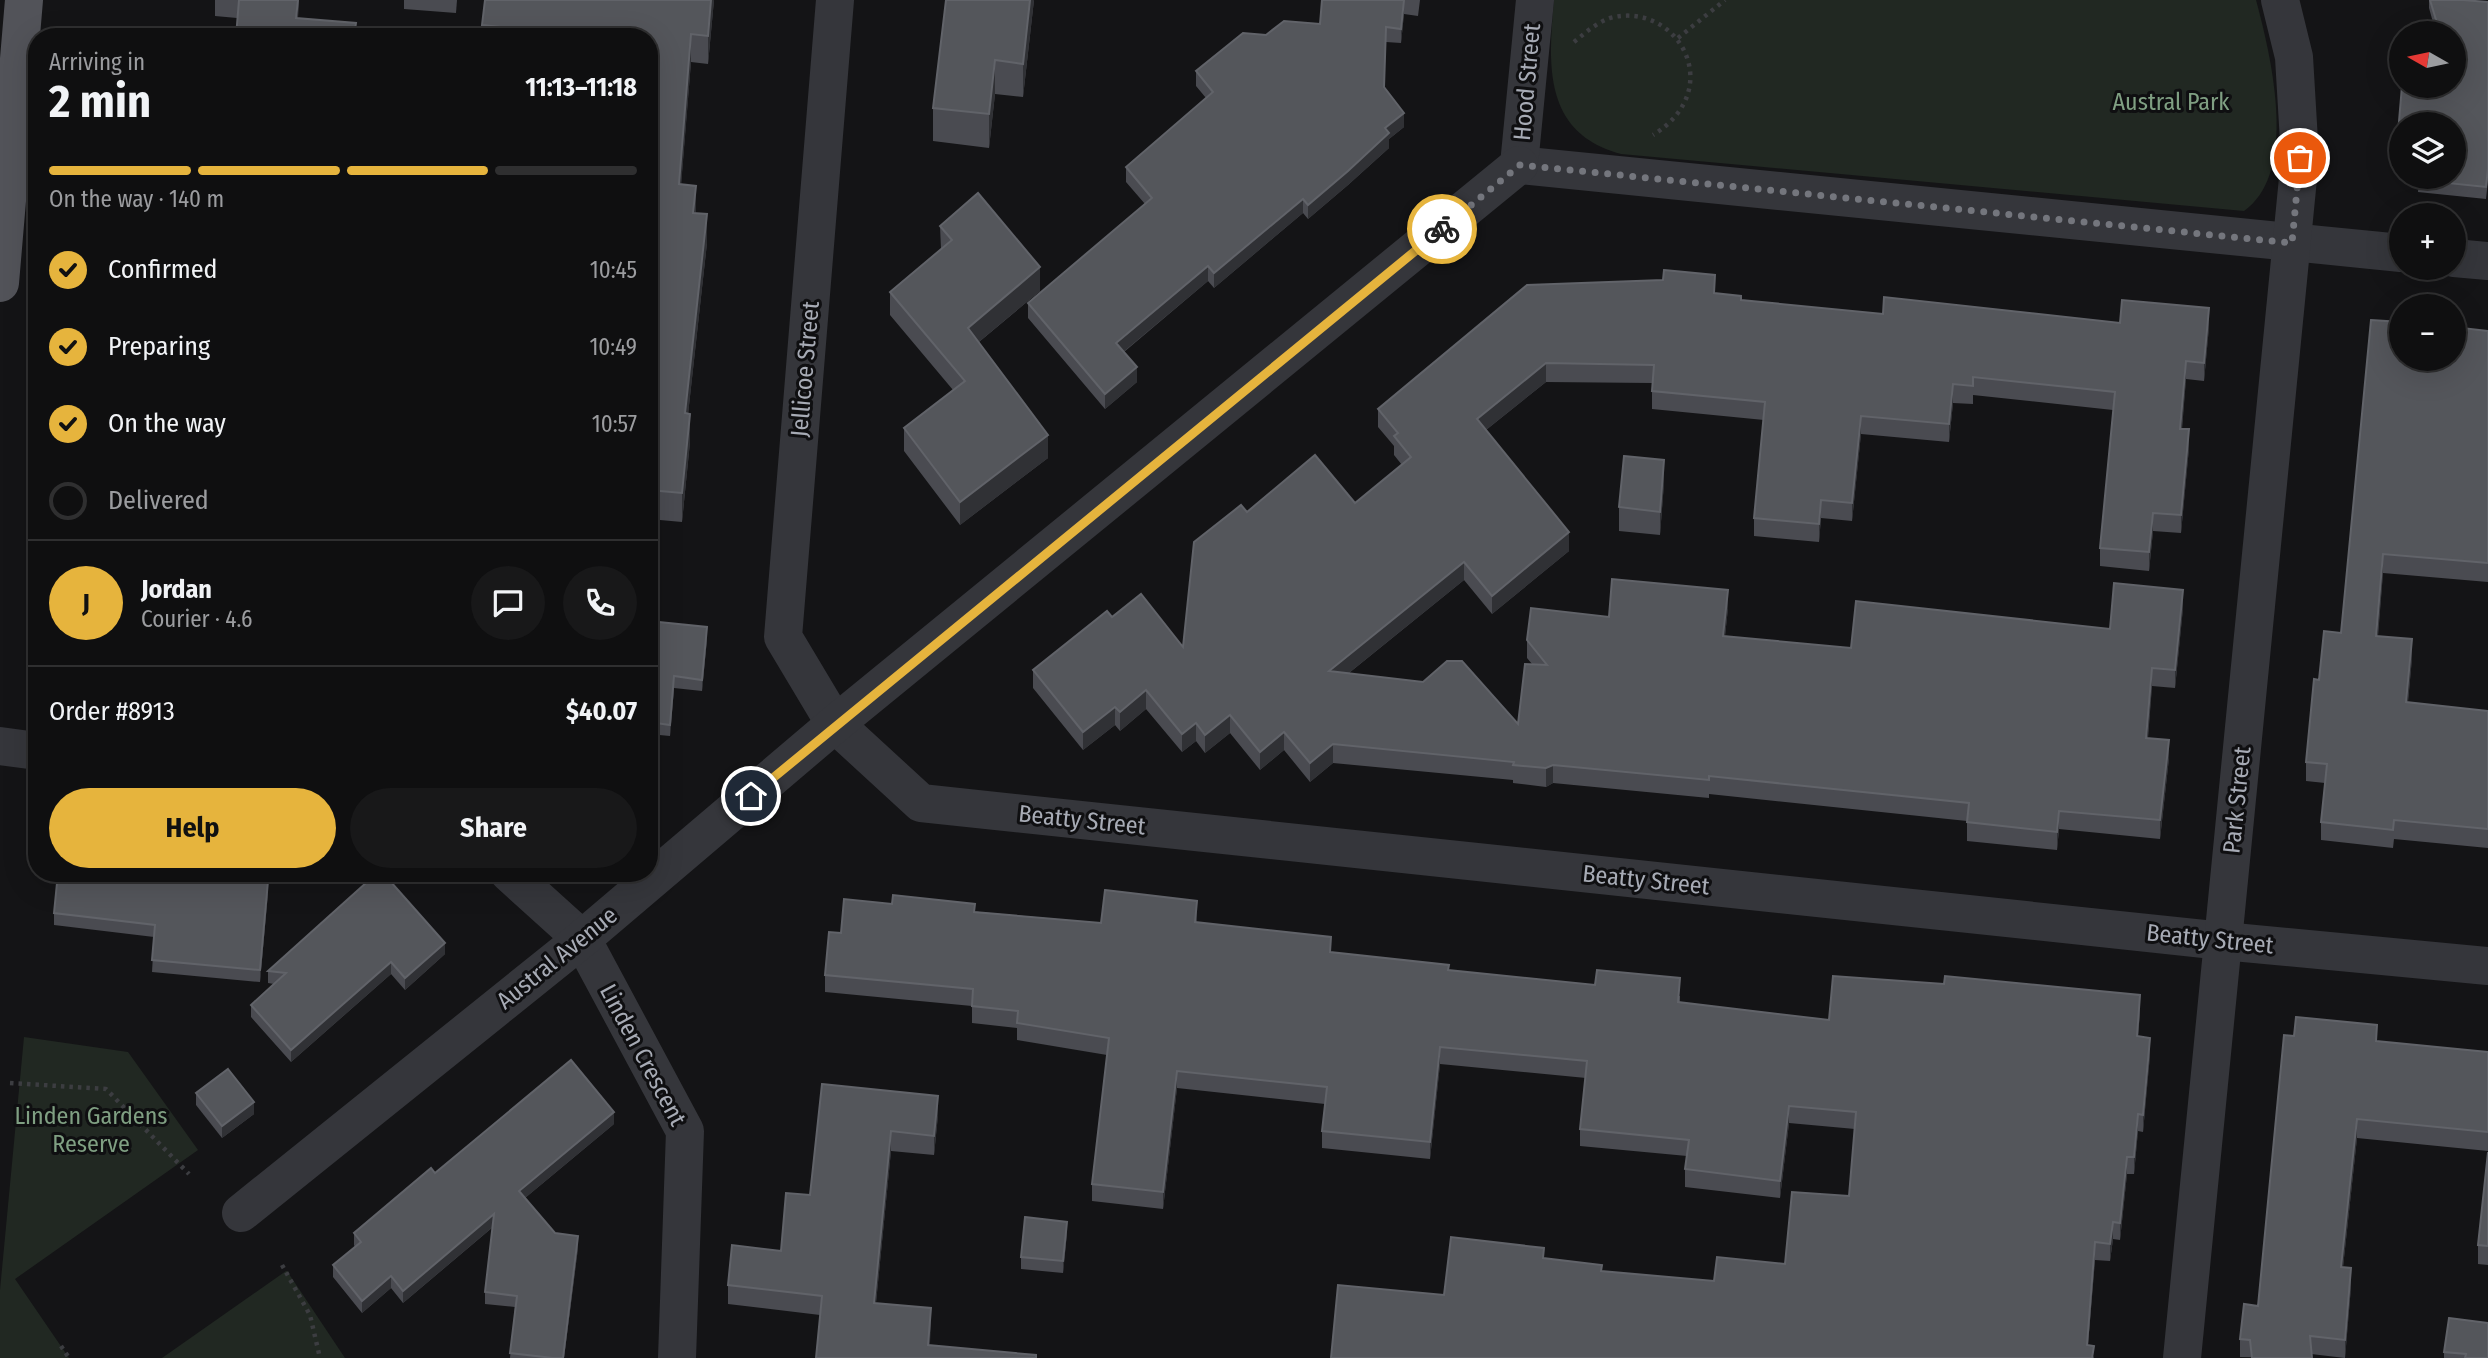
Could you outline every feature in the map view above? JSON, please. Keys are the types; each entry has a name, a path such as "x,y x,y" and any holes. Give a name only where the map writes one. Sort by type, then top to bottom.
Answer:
{"main road":[{"path":"0,284 24,0"}],"street":[{"name":"Jellicoe Street","path":"835,0 783,637 835,724"},
{"name":"Hood Street","path":"1520,165 1535,0"},
{"name":"Park Street","path":"2182,1358 2292,243 2299,145 2294,57 2280,0"},
{"name":"Austral Avenue","path":"658,874 835,724 1520,165"},
{"path":"1520,165 2389,252"},
{"path":"2466,259 2488,261"},
{"name":"Beatty Street","path":"835,724 921,803 2223,941 2488,966"},
{"path":"0,746 28,750"},
{"name":"Linden Crescent","path":"519,882 582,939 685,1131 677,1358"},
{"name":"Austral Avenue","path":"241,1213 649,882"}],"path":[{"path":"1678,38 1725,0"},
{"path":"1528,80 1589,29 1612,17 1643,17 1668,28 1686,51 1691,75 1686,102 1667,127 1646,140"},
{"path":"10,1083 106,1089 189,1174"},
{"path":"282,1265 310,1315 320,1358"},
{"path":"61,1346 69,1358"}],"green space":[{"name":"Austral Park","path":"1554,0 2256,0 2268,51 2276,112 2276,142 2271,169 2261,193 2244,211 1621,154 1595,144 1577,130 1564,113 1556,94 1552,72"},
{"name":"Linden Gardens Reserve","path":"24,1037 128,1052 198,1150 15,1279 69,1358 0,1358 0,1290"},
{"path":"286,1271 345,1358 162,1358"}],"building":[{"path":"239,0 298,0 296,18 356,23 355,28 237,28"},
{"path":"485,0 711,0 708,36 691,34 679,184 696,186 693,213 707,214 685,413 690,414 682,493 658,491 658,28 510,28 482,25"},
{"path":"946,0 1030,0 1023,64 995,60 989,114 933,108"},
{"path":"1322,0 1404,0 1401,29 1386,27 1384,87 1404,113 1385,128 1389,133 1308,205 1303,199 1214,273 1208,266 1116,343 1137,367 1105,394 1028,303 1152,198 1126,167 1213,92 1196,71 1243,33 1266,35 1284,21 1320,24"},
{"path":"2430,0 2488,2 2486,187 2466,185 2466,112 2400,112 2401,98 2466,98 2466,21 2436,21"},
{"path":"978,193 1040,267 968,328 1048,435 960,502 904,428 965,381 890,292 952,240 940,226"},
{"path":"1664,270 1715,275 1714,293 1741,296 1741,300 1883,314 1884,297 2120,323 2122,300 2209,308 2204,363 2186,361 2180,429 2189,429 2181,515 2153,513 2149,552 2100,548 2115,392 1973,377 1973,386 1953,384 1949,424 1861,416 1852,503 1821,500 1819,524 1754,518 1765,402 1652,391 1654,365 1546,363 1477,419 1569,532 1492,596 1464,562 1329,671 1423,682 1447,661 1462,661 1518,724 1525,664 1547,665 1527,640 1531,608 1609,617 1612,579 1728,590 1723,636 1851,648 1856,601 2110,629 2114,583 2183,590 2175,670 2152,668 2146,738 2169,740 2160,820 2059,811 2057,832 1967,822 1969,803 1709,776 1709,780 1553,765 1546,768 1513,765 1514,762 1333,744 1310,763 1284,732 1260,752 1230,715 1205,735 1196,723 1182,734 1146,690 1120,712 1115,707 1083,732 1033,670 1107,611 1112,617 1141,594 1183,647 1194,542 1241,505 1247,512 1315,455 1355,503 1411,457 1394,436 1398,433 1378,409 1527,285 1663,280"},
{"path":"2371,320 2389,321 2389,371 2466,371 2466,328 2488,331 2488,563 2383,554 2376,636 2412,639 2406,702 2488,711 2488,829 2394,820 2393,830 2321,822 2327,764 2306,762 2314,679 2319,680 2324,631 2341,633"},
{"path":"1624,456 1664,460 1660,512 1619,507"},
{"path":"658,622 707,627 702,680 674,676 670,725 658,723"},
{"path":"57,882 268,882 260,970 152,960 155,925 54,913"},
{"path":"367,882 391,882 445,943 405,978 391,962 291,1050 251,1005 286,973 268,971"},
{"path":"1105,890 1197,901 1195,922 1331,937 1330,952 1449,965 1448,970 1595,985 1597,970 1680,978 1678,1002 1829,1020 1833,976 1944,984 1945,976 2140,995 2137,1036 2150,1038 2143,1115 2138,1114 2134,1157 2127,1157 2120,1223 2113,1222 2110,1244 2095,1242 2087,1345 2094,1346 2092,1358 1331,1358 1338,1285 1444,1295 1451,1237 1544,1248 1543,1258 1602,1265 1601,1271 1714,1281 1717,1257 1785,1264 1792,1192 1849,1196 1856,1112 1789,1106 1780,1181 1685,1169 1689,1140 1580,1129 1587,1061 1440,1047 1430,1142 1322,1131 1327,1087 1177,1071 1163,1192 1092,1184 1109,1038 1017,1023 1018,1011 972,1006 973,989 825,975 829,932 841,933 844,899 892,904 893,895 975,904 974,912 1101,923"},
{"path":"2296,1017 2377,1025 2376,1041 2488,1052 2488,1132 2357,1119 2341,1267 2351,1268 2345,1340 2310,1336 2312,1358 2252,1358 2250,1340 2240,1339 2244,1304 2258,1306 2284,1035 2294,1036"},
{"path":"571,1060 614,1112 519,1191 555,1233 578,1236 563,1358 510,1353 517,1296 485,1292 494,1214 403,1291 391,1276 362,1301 333,1265 361,1242 354,1233 431,1168 435,1173"},
{"path":"228,1069 254,1102 222,1126 196,1093"},
{"path":"822,1084 938,1096 934,1136 891,1131 874,1303 931,1308 928,1345 1036,1355 1036,1358 816,1358 822,1296 728,1285 732,1245 781,1251 786,1193 810,1195"},
{"path":"2488,1152 2488,1246 2478,1245"},
{"path":"1025,1217 1067,1222 1063,1261 1021,1257"},
{"path":"2449,1318 2488,1323 2488,1358 2465,1358 2466,1354 2444,1352"}],"way so far":[{"path":"1442,229 1520,165 2292,243 2300,158"}],"route":[{"path":"751,796 835,724 1442,229"}]}
